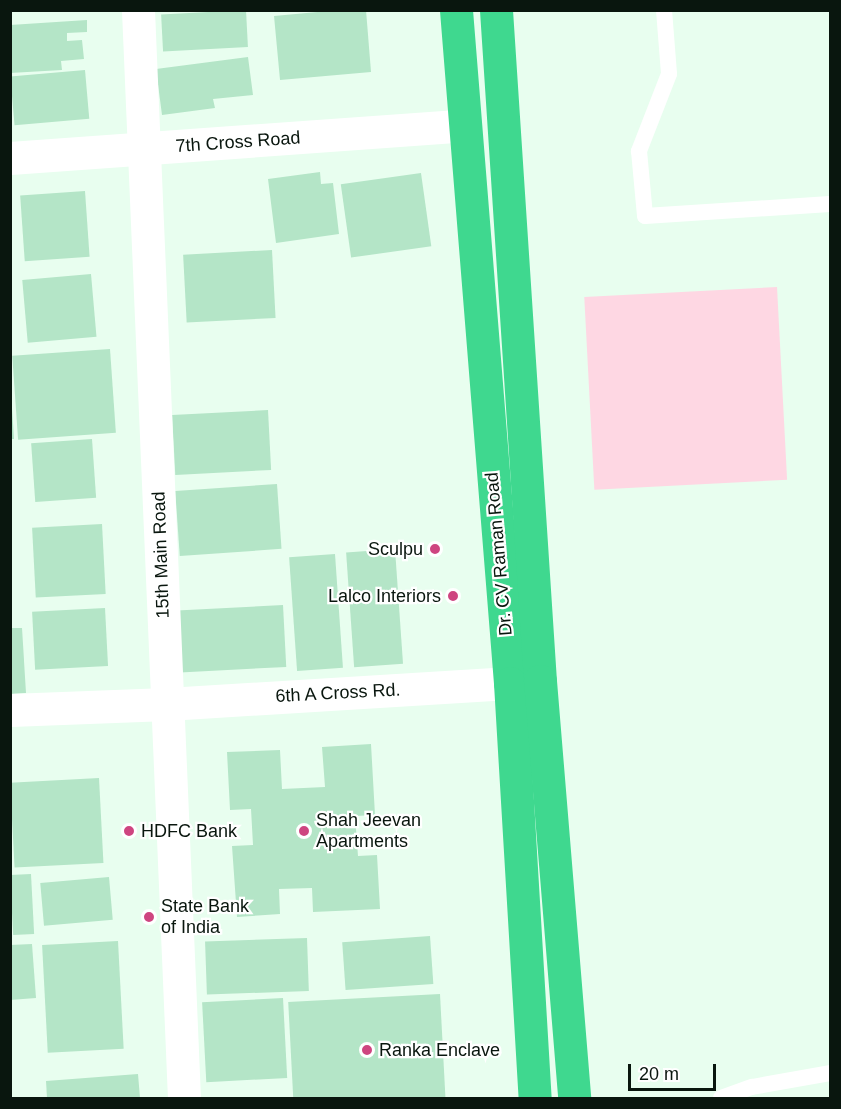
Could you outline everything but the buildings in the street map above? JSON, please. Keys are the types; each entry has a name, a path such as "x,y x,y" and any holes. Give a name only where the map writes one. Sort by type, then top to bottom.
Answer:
{"highway":[{"name":"Dr. CV Raman Road","path":"456,10 510,683 535,1098"},
{"name":"Dr. CV Raman Road","path":"496,10 540,681 574,1098"}],"street":[{"name":"15th Main Road","path":"138,10 184,1098"},
{"name":"7th Cross Road","path":"10,158 465,125"},
{"name":"6th A Cross Rd.","path":"10,710 167,704 510,683"}],"lane":[{"path":"664,10 669,74 639,151 645,216 831,204"},
{"path":"721,1098 752,1087 831,1073"}],"shaded area":[{"path":"777,287 787,480 594,490 584,297"}],"place":[{"name":"Sculpu","path":"435,549"},
{"name":"Lalco Interiors","path":"453,596"},
{"name":"HDFC Bank","path":"129,831"},
{"name":"Shah Jeevan Apartments","path":"304,831"},
{"name":"State Bank of India","path":"149,917"},
{"name":"Ranka Enclave","path":"367,1050"}]}
